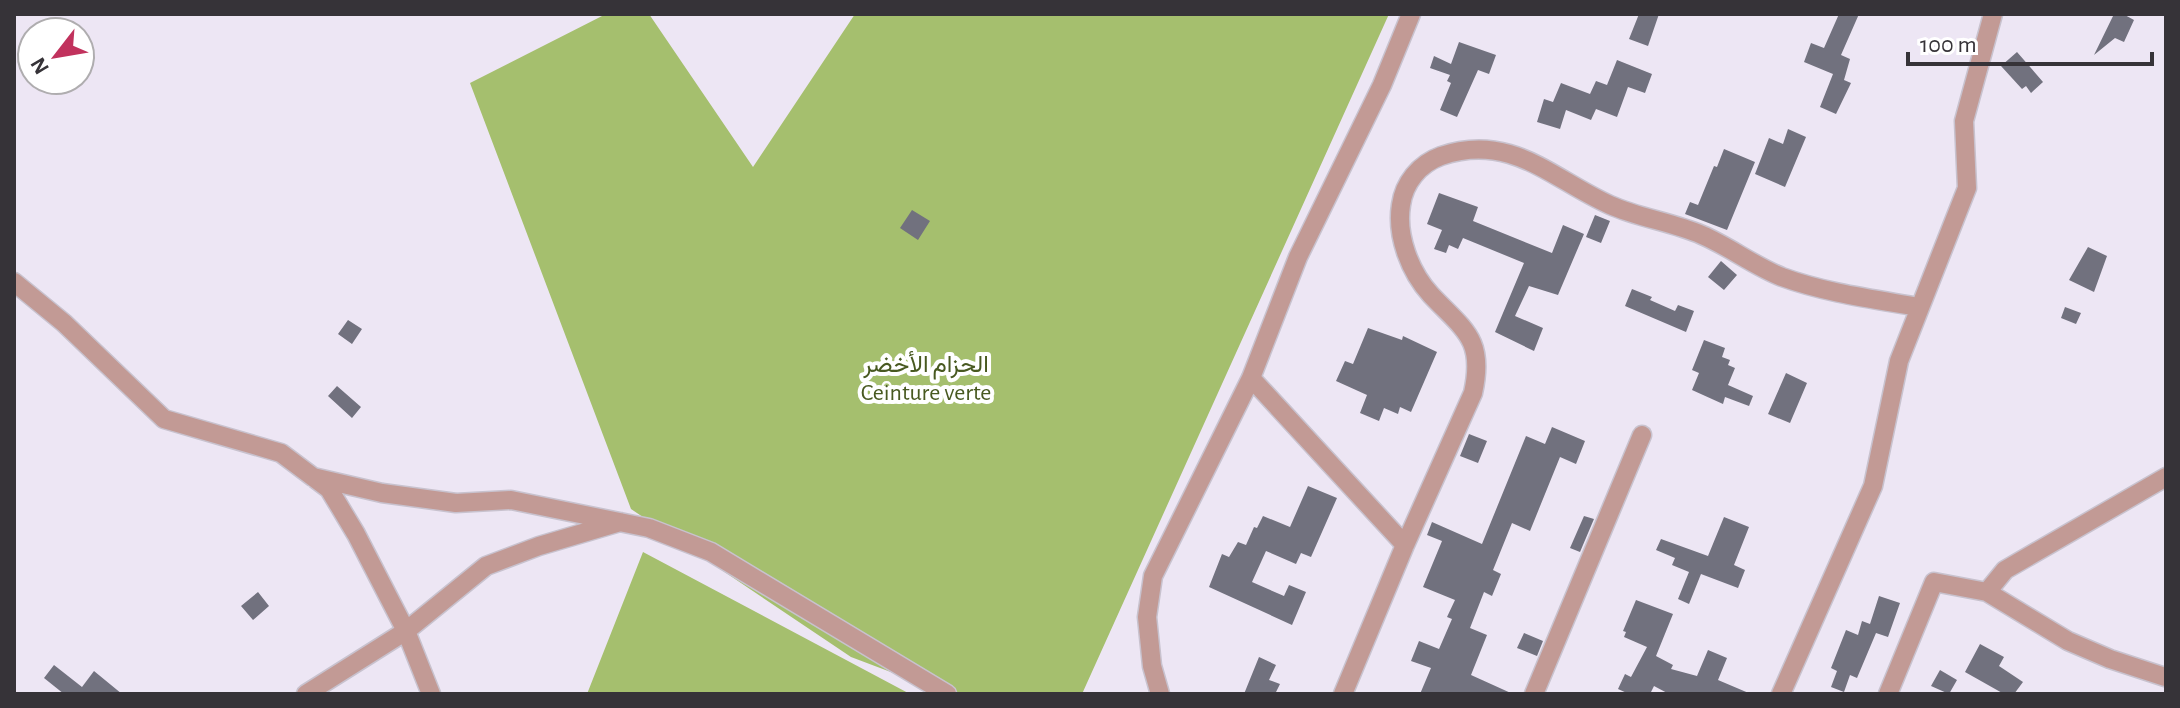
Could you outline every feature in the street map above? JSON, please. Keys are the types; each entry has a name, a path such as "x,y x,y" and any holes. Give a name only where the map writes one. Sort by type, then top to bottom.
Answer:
{"street":[{"path":"1160,694 1152,666 1147,617 1153,576 1251,378 1298,257 1382,85 1411,14"},
{"path":"1781,694 1873,486 1899,361 1967,188 1964,121 1993,14"},
{"path":"1343,694 1473,393 1477,368 1467,332 1419,279 1402,236 1400,221 1404,192 1411,178 1433,159 1475,150 1517,156 1548,169 1608,204 1704,236 1780,276 1819,289 1919,307"},
{"path":"14,282 64,323 164,419 281,453 329,489 406,631 431,694"},
{"path":"1251,378 1405,545"},
{"path":"1534,694 1642,435"},
{"path":"313,477 382,493 456,503 511,500 623,521 711,552 947,694"},
{"path":"1987,592 2005,570 2166,477"},
{"path":"306,694 406,631 486,566 539,546 623,521"},
{"path":"1888,694 1934,582 1987,592 2068,641 2110,659 2166,676 2156,694"}],"green space":[{"name":"الحزام الأخضر Ceinture verte","path":"606,14 649,14 753,167 855,14 1389,14 1082,694 949,694 851,657 631,509 470,83"},
{"path":"643,552 910,694 587,694"}],"building":[{"path":"1639,14 1659,14 1648,46 1629,39"},
{"path":"1839,14 1859,14 1841,55 1850,59 1844,80 1851,83 1836,114 1820,107 1833,74 1804,62 1811,43 1824,48"},
{"path":"2114,14 2123,14 2134,20 2124,42 2115,38 2094,55"},
{"path":"1459,42 1496,55 1489,74 1478,70 1457,117 1440,110 1451,83 1447,81 1450,75 1430,68 1434,56 1451,64"},
{"path":"2017,52 2043,82 2031,93 2026,86 2022,89 2001,66"},
{"path":"1617,60 1652,74 1645,93 1628,87 1617,117 1596,109 1591,120 1566,110 1560,129 1537,122 1544,99 1553,102 1561,83 1590,94 1596,81 1607,85"},
{"path":"1788,129 1806,137 1785,187 1755,174 1769,138 1783,144"},
{"path":"1724,149 1755,162 1727,230 1685,214 1690,202 1698,205"},
{"path":"1439,193 1478,207 1473,221 1552,253 1563,225 1584,234 1558,295 1529,286 1515,316 1543,328 1534,351 1495,332 1524,263 1463,238 1458,249 1449,245 1446,253 1434,249 1442,230 1427,224"},
{"path":"912,210 930,221 918,240 900,228"},
{"path":"1595,215 1610,221 1601,243 1586,237"},
{"path":"2088,247 2107,256 2094,292 2069,280"},
{"path":"1721,261 1737,275 1724,290 1708,277"},
{"path":"1632,289 1675,311 1678,305 1694,311 1686,332 1625,306"},
{"path":"2065,307 2081,313 2076,324 2061,318"},
{"path":"348,320 362,329 352,344 338,334"},
{"path":"1368,328 1402,340 1403,336 1437,352 1411,412 1400,407 1398,414 1384,408 1379,421 1360,413 1367,395 1336,381 1345,361 1353,364"},
{"path":"1704,340 1725,348 1722,357 1730,360 1728,365 1735,368 1728,385 1753,396 1749,406 1725,397 1723,404 1692,390 1699,373 1692,370"},
{"path":"1786,373 1807,383 1790,423 1768,414"},
{"path":"337,386 361,407 352,418 328,396"},
{"path":"1552,427 1585,441 1576,464 1560,457 1530,531 1512,523 1493,570 1501,574 1492,596 1484,592 1470,628 1487,635 1471,675 1513,694 1420,694 1431,668 1411,661 1419,641 1439,649 1452,619 1447,617 1455,600 1423,587 1442,541 1427,535 1432,522 1482,544 1526,436 1545,444"},
{"path":"1469,434 1487,441 1478,463 1460,456"},
{"path":"1308,486 1337,498 1311,557 1301,553 1296,564 1266,551 1252,582 1284,596 1289,585 1306,592 1292,625 1209,587 1222,554 1229,557 1238,542 1246,545 1263,516 1290,527"},
{"path":"1584,516 1594,519 1580,552 1570,548"},
{"path":"1724,517 1749,527 1734,565 1745,570 1738,588 1701,574 1689,604 1678,599 1689,572 1672,565 1675,558 1656,550 1661,539 1708,556"},
{"path":"258,592 269,606 253,620 241,606"},
{"path":"1879,596 1900,603 1888,637 1876,633 1857,678 1850,675 1844,692 1831,687 1837,671 1831,668 1846,630 1858,635 1862,621 1870,624"},
{"path":"1636,600 1673,614 1656,656 1673,665 1671,669 1697,676 1708,650 1727,658 1718,680 1751,694 1669,694 1654,686 1650,694 1629,694 1618,689 1625,674 1631,677 1647,647 1624,637 1626,632 1623,631"},
{"path":"1524,633 1543,641 1537,656 1517,648"},
{"path":"1980,644 2004,657 1999,666 2023,682 2014,694 2004,694 1965,672"},
{"path":"1259,657 1276,665 1269,680 1280,684 1275,694 1244,694"},
{"path":"54,665 82,687 94,671 122,694 64,694 44,678"},
{"path":"1940,670 1957,680 1949,694 1931,686"}]}
